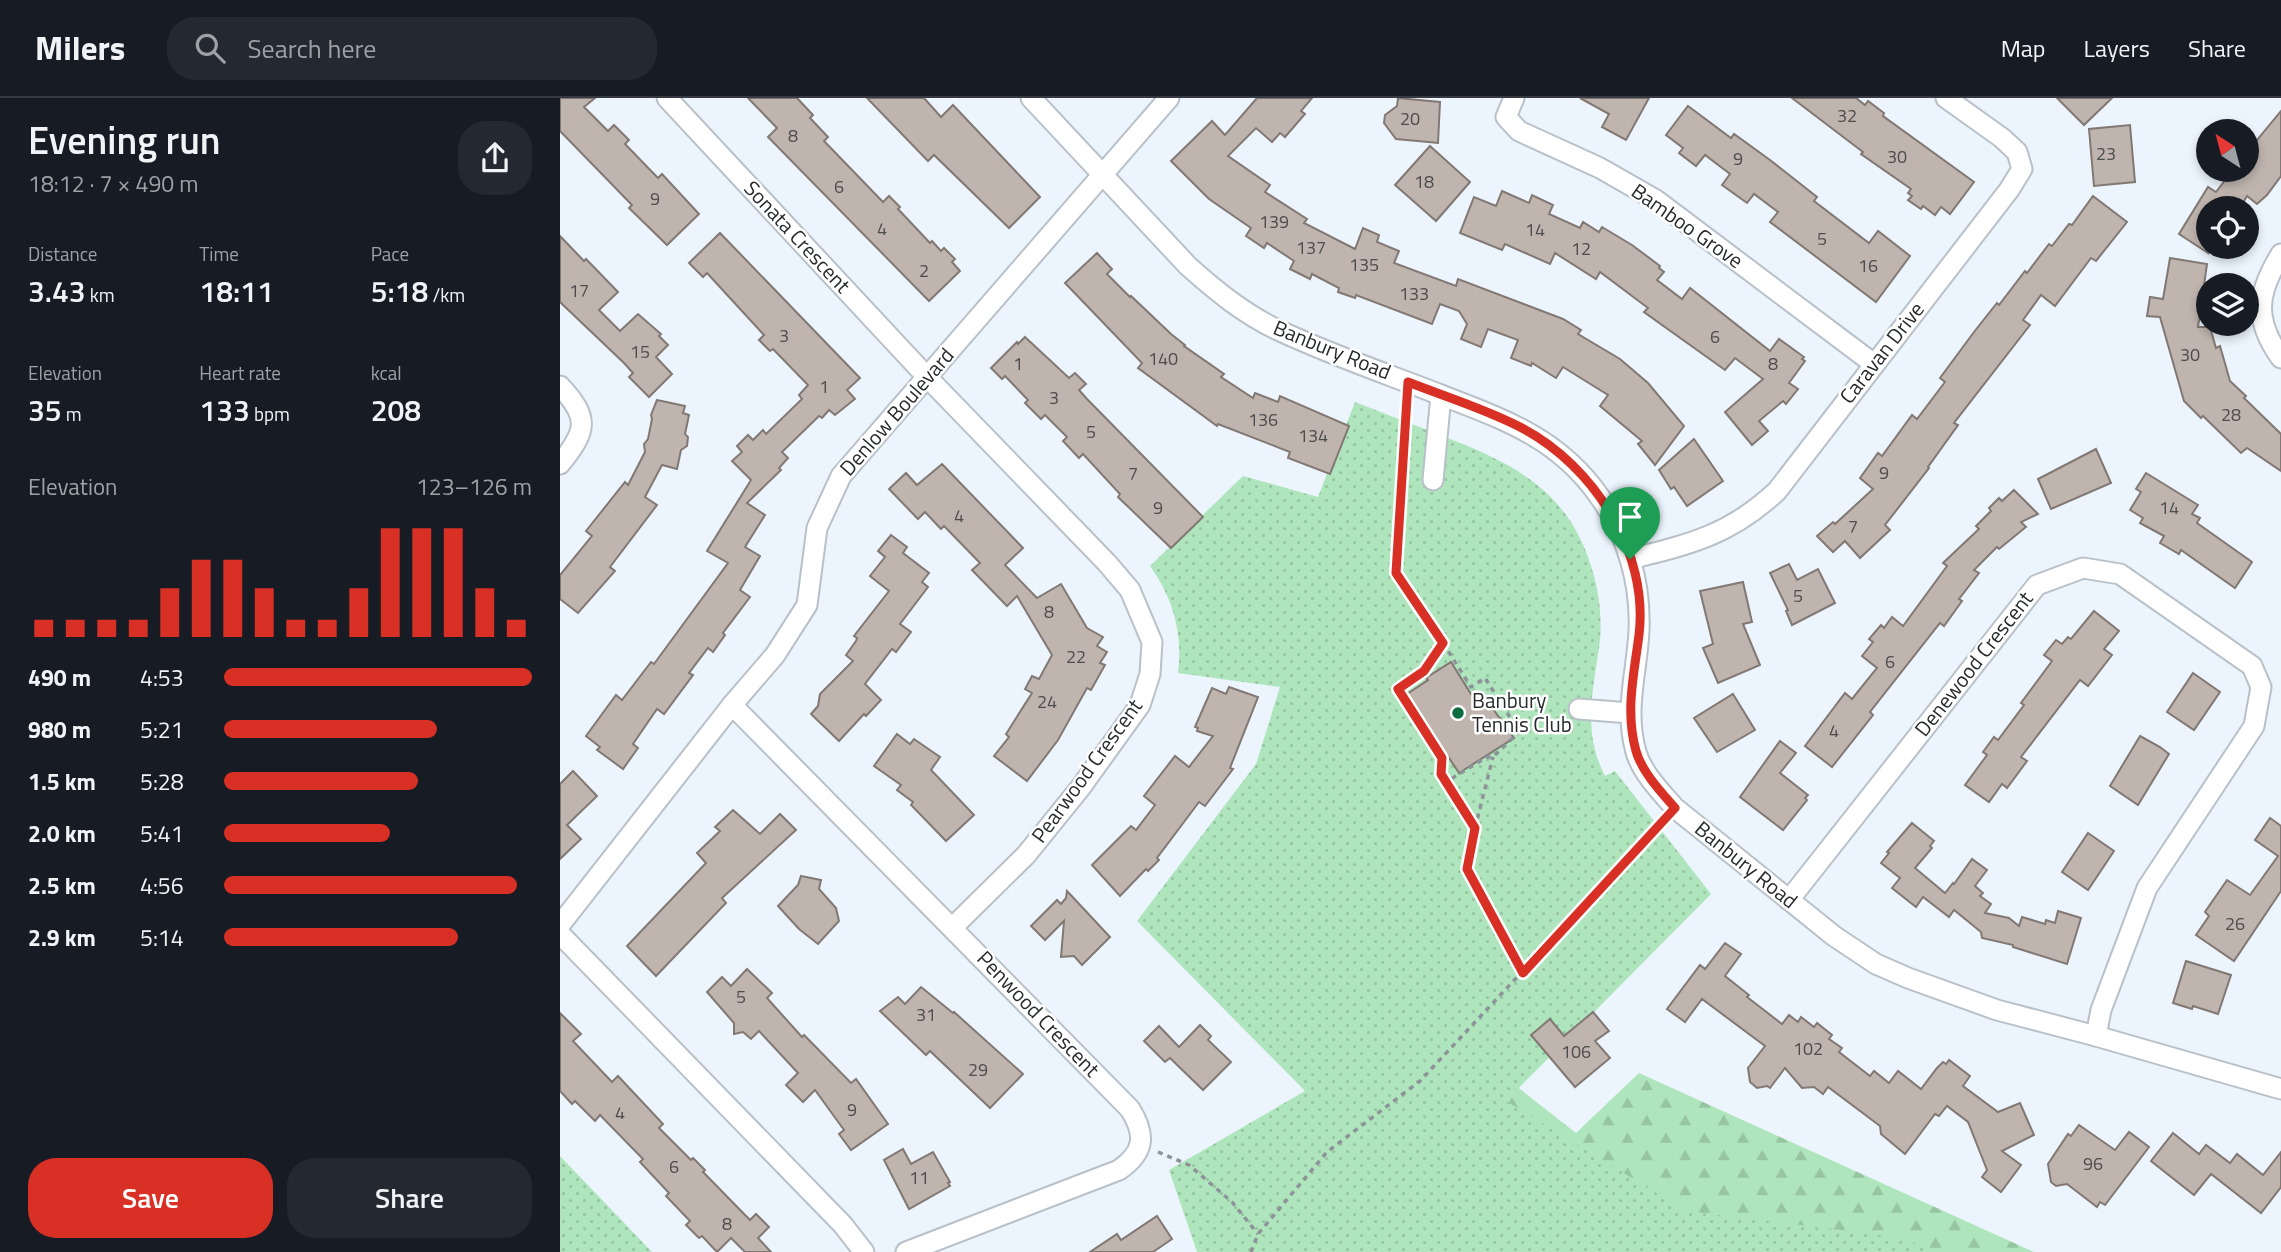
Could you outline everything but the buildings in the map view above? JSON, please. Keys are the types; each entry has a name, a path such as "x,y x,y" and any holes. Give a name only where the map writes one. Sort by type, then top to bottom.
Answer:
{"street":[{"name":"Sonata Crescent","path":"667,98 927,377"},
{"name":"Banbury Road","path":"1031,98 1188,266 1216,291 1250,315 1303,341 1490,413 1524,429 1553,447 1577,470 1599,496 1620,532 1637,590 1639,632 1630,713 1637,754 1657,787 1675,808 1834,936 1876,964 1897,974 1997,1010 2281,1089"},
{"name":"Denlow Boulevard","path":"560,925 775,654 807,605 817,528 841,476 1169,98"},
{"name":"Bamboo Grove","path":"1514,98 1506,117 1519,131 1600,168 1656,200 1874,363"},
{"name":"Caravan Drive","path":"1630,559 1703,540 1730,528 1755,512 1777,491 2009,190 2021,169 2017,152 1946,98"},
{"path":"2281,254 2265,281 2261,306 2272,345 2281,358"},
{"name":"Pearwood Crescent","path":"927,377 1130,590 1152,642 1150,674 1140,705 1081,787 1026,855 953,927"},
{"path":"560,386 581,411 582,431 560,464"},
{"path":"1433,480 1441,395"},
{"name":"Denewood Crescent","path":"1789,900 2037,586 2083,568 2120,574 2252,666 2261,687 2254,726 2147,888 2101,1010 2096,1036"},
{"name":"Penwood Crescent","path":"732,705 1130,1108 1140,1125 1140,1144"},
{"path":"1580,709 1630,713"},
{"path":"560,934 843,1225 864,1252"},
{"path":"906,1252 1119,1170 1133,1160 1140,1144"}],"path":[{"path":"1408,382 1396,573 1471,687 1485,678 1518,733 1493,757 1467,869 1523,973"},
{"path":"1443,643 1424,671 1398,689 1442,758 1441,774 1475,828"},
{"path":"1446,782 1487,757 1493,757"},
{"path":"1251,1252 1258,1234 1327,1152 1420,1081 1675,808"},
{"path":"1140,1144 1189,1165 1232,1202 1258,1234"}],"green space":[{"path":"1355,402 1490,456 1533,481 1567,516 1591,566 1599,603 1600,640 1591,708 1593,741 1598,758 1605,776 1615,771 1711,894 1506,1101 1686,1211 1905,1238 1932,1252 1197,1252 1169,1170 1305,1091 1137,921 1256,764 1280,687 1178,673 1179,644 1174,617 1165,591 1150,566 1243,476 1318,497"},
{"path":"1464,1045 1576,1133 1639,1073 2034,1252 1269,1252"},
{"path":"560,1156 652,1252 560,1252"}],"place":[{"name":"Banbury Tennis Club","path":"1458,713"}],"route":[{"path":"1408,382 1490,413 1553,447 1599,496 1620,532 1630,559 1637,590 1639,632 1630,713 1637,754 1657,787 1675,808 1523,973 1467,869 1475,828 1441,774 1442,758 1398,689 1424,671 1443,643 1396,573 1408,382"}]}
